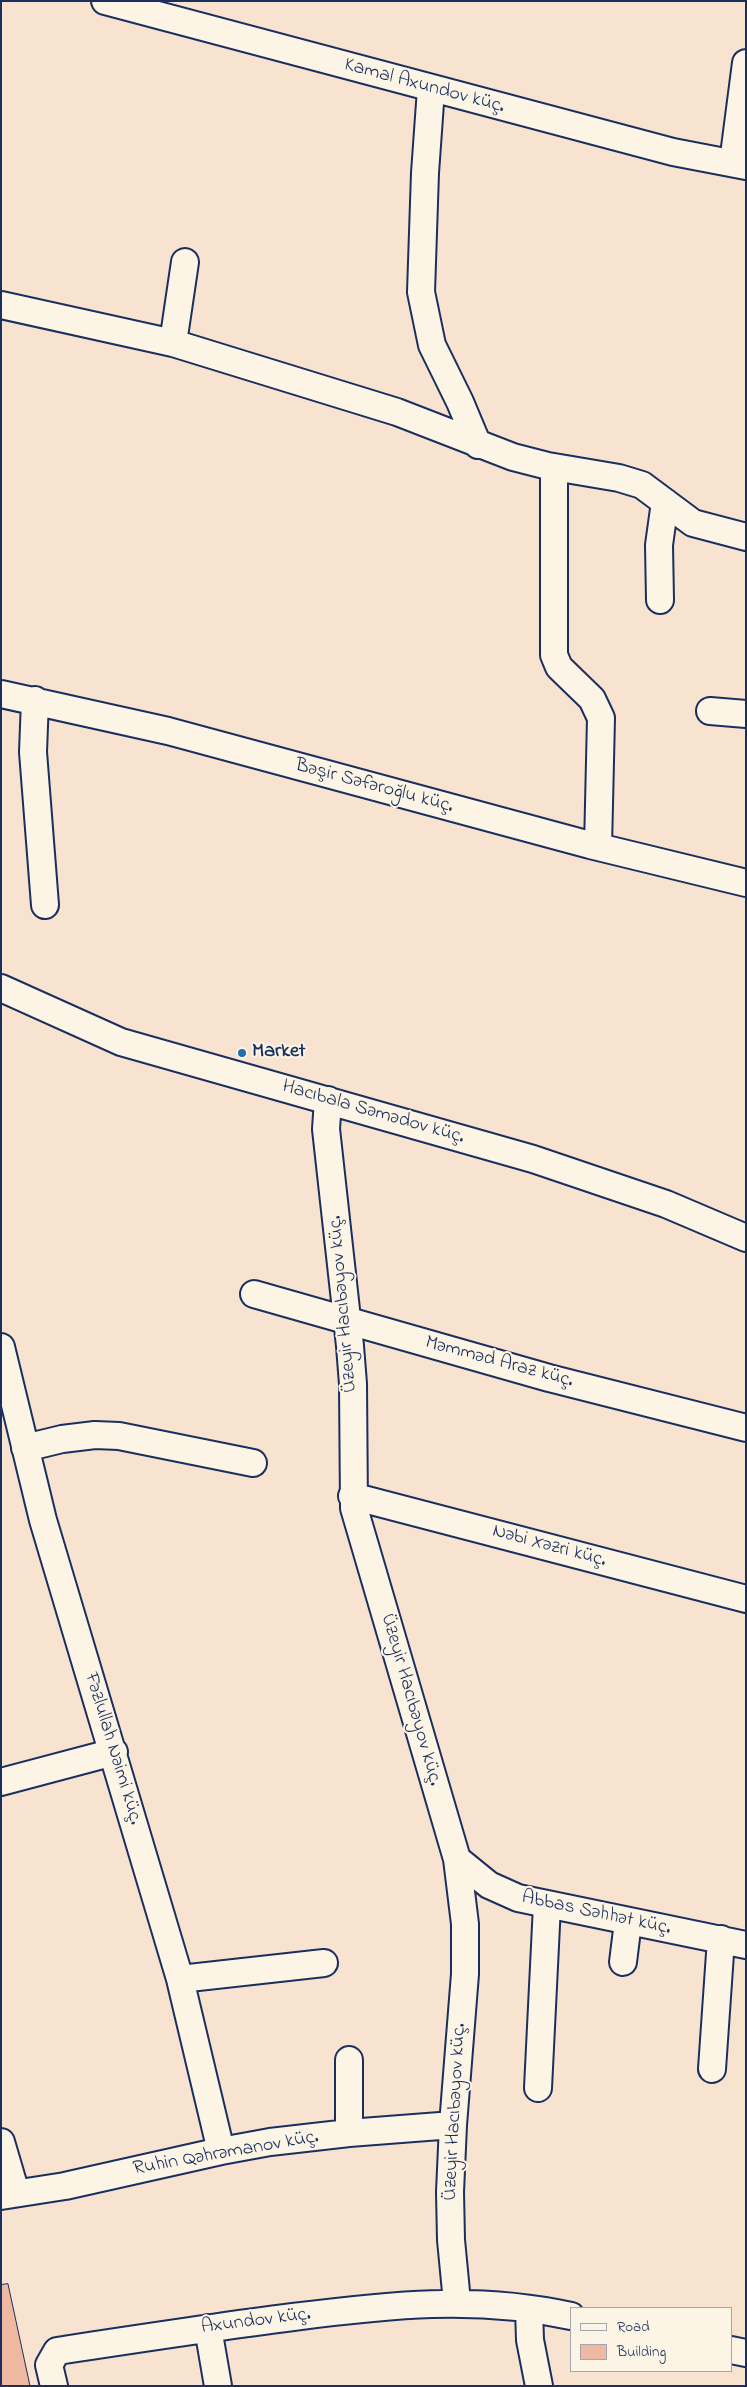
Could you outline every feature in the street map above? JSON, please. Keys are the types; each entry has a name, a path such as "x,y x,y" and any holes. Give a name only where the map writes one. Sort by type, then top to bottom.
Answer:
{"street":[{"name":"Kamal Axundov küç.","path":"105,1 171,11 431,89 673,152 739,165"},
{"path":"739,165 746,63"},
{"path":"431,89 425,173 421,292 432,345 460,402 478,445"},
{"path":"173,343 185,262"},
{"path":"1,304 173,343 397,412 478,445 554,467 619,478 642,485 693,522 746,537"},
{"path":"554,467 554,655 559,667 592,699 601,718 598,847"},
{"path":"660,600 658,546 665,502"},
{"name":"Bəşir Səfəroğlu küç.","path":"1,694 168,731 598,847 746,883"},
{"path":"35,700 33,752 45,905"},
{"path":"710,711 746,714"},
{"name":"Hacıbala Səmədov küç.","path":"1,988 121,1042 533,1159 618,1186 746,1238"},
{"name":"Üzeyir Hacıbəyov küç.","path":"328,1100 326,1129 348,1321 353,1384 352,1496 358,1525 458,1859 465,1924 465,1974 453,2125 451,2231 457,2302"},
{"name":"Məmməd Araz küç.","path":"254,1294 549,1378 746,1428"},
{"name":"Fəzlullah Nəimi küç.","path":"1,1347 43,1520 114,1752 180,1979 221,2151"},
{"path":"25,1448 62,1439 94,1435 119,1436 253,1463"},
{"name":"Nəbi Xəzri küç.","path":"352,1496 746,1599"},
{"path":"1,1782 114,1752"},
{"name":"Abbas Səhhət küç.","path":"458,1859 489,1885 518,1898 746,1945"},
{"path":"538,2088 547,1905"},
{"path":"623,1962 628,1922"},
{"path":"712,2069 721,1939"},
{"path":"180,1979 324,1963"},
{"path":"349,2060 349,2133"},
{"name":"Ruhin Qəhrəmanov küç.","path":"8,2194 65,2186 221,2151 349,2133 453,2125"},
{"path":"1,2142 8,2194"},
{"name":"Axundov küç.","path":"54,2386 49,2365 57,2351 208,2328 381,2306 457,2302 529,2309"},
{"path":"539,2386 530,2340 529,2309 570,2316"},
{"path":"208,2328 218,2386"},
{"path":"732,2350 746,2353"}],"building":[{"path":"8,2284 30,2386 1,2386 1,2285"}],"place":[{"name":"Market","path":"242,1053"}]}
